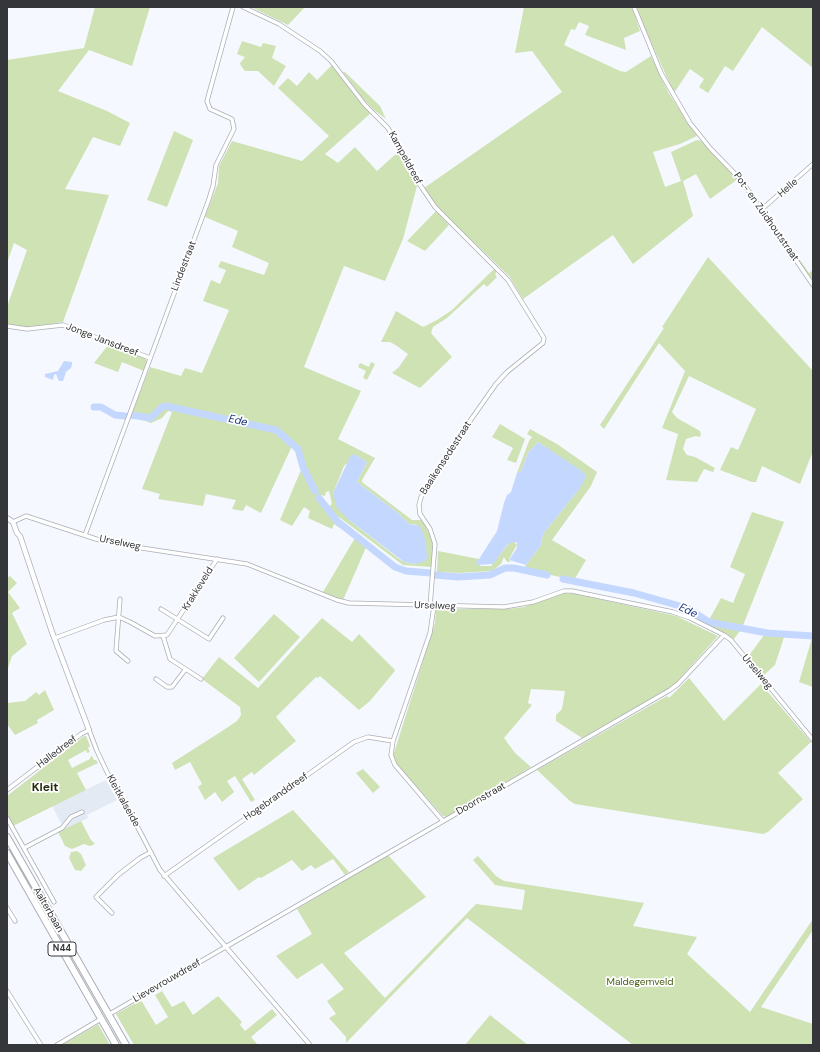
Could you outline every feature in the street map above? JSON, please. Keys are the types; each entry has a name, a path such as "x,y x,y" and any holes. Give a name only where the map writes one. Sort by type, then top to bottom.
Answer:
{"highway":[{"name":"Aalterbaan","path":"7,837 126,1045"},
{"name":"Aalterbaan","path":"7,853 116,1045"}],"street":[{"name":"Lindestraat","path":"85,535 209,199 213,186 216,165 234,129 232,120 210,109 207,101 233,7"},
{"name":"Kampeldreef","path":"242,7 279,24 320,51 331,61 365,105 388,128 414,176 435,207 506,276 543,336"},
{"name":"Pot- en Zuidhoutstraat","path":"634,7 661,73 690,123 710,148 736,174 813,285"},
{"name":"Helle","path":"762,210 813,164"},
{"name":"Jonge Jansdreef","path":"7,326 27,329 63,325 150,358"},
{"name":"Baaikensedestraat","path":"432,606 435,544 430,530 420,514 420,497 490,392 508,372 543,343 543,336"},
{"name":"Urselweg","path":"13,522 26,516 85,535 135,547 217,559 259,567 337,600 349,603 504,608 533,602 564,591 572,591 673,612 690,618 731,640 813,740"},
{"path":"7,518 13,522"},
{"name":"Kleitkalseide","path":"13,522 17,533 20,536 55,638 97,751 115,789 124,801 150,852 164,876 310,1045"},
{"name":"Krakkeveld","path":"163,636 170,633 217,559"},
{"path":"120,599 116,651 128,661"},
{"path":"432,606 430,633 393,741 391,755 395,765 443,821"},
{"name":"Krakkeveld","path":"161,608 209,639 223,618"},
{"path":"55,638 104,620 119,618 130,622 155,636 163,636 170,659 200,679"},
{"name":"Doornstraat","path":"226,947 674,688 724,635"},
{"path":"156,679 167,687 172,687 185,670"},
{"name":"Halledreef","path":"7,790 81,734 89,730"},
{"name":"Hogebranddreef","path":"164,876 354,742 368,737 393,741"},
{"path":"24,848 62,828 71,817 82,812"},
{"name":"Aalterbaan","path":"7,818 54,902"},
{"path":"112,913 96,897 118,875 150,852"},
{"path":"7,908 15,921"},
{"name":"Lievevrouwdreef","path":"108,1015 226,947"},
{"path":"7,991 40,1045"},
{"path":"57,1045 101,1019"}],"shaded area":[{"path":"106,780 117,800 87,815 88,818 64,829 52,806"}],"green space":[{"path":"95,7 150,7 132,66 89,50 58,91 107,111 130,123 120,146 93,137 65,189 109,195 63,322 31,327 17,327 7,324 7,307 27,250 14,243 7,263 7,60 84,48"},
{"path":"251,7 305,7 288,25"},
{"path":"524,7 632,7 640,31 624,38 626,50 585,35 589,26 579,22 575,30 571,29 564,45 620,71 626,72 651,56 668,92 697,136 680,144 653,152 665,187 681,181 671,152 697,140 701,141 738,179 710,199 696,174 683,181 693,216 633,264 613,235 523,299 509,276 440,210 424,188 562,92 532,51 515,53"},
{"path":"635,7 813,7 813,68 762,27 733,71 725,66 708,93 699,87 704,79 690,69 674,93"},
{"path":"242,41 261,47 263,43 276,46 272,58 286,66 274,86 258,71 245,71 241,66 240,63 245,57 237,54"},
{"path":"332,65 371,113 325,154 338,163 355,147 377,171 399,151 417,186 403,239 385,281 344,266 304,367 361,391 338,439 375,458 362,482 412,520 422,520 431,537 434,553 431,567 403,565 339,517 337,519 368,543 343,600 323,592 355,538 334,524 332,529 308,518 310,511 304,507 292,526 280,520 303,465 297,450 292,446 261,513 246,505 243,511 232,509 236,500 206,494 203,506 158,499 160,494 142,489 172,412 168,411 162,418 151,423 131,416 150,367 181,376 185,368 202,373 229,310 203,301 211,280 220,284 226,270 218,267 221,261 264,275 269,263 232,247 238,231 205,217 218,183 219,166 232,141 302,161 329,136 278,88 288,78 297,86 309,72 317,80","holes":["356,455 367,462 357,482 398,513 409,524 417,525 416,564 404,562 399,559 349,520 333,493 344,466","329,491 332,504 328,507 320,498 321,495 325,496 326,492"]},
{"path":"343,72 345,72 380,106 386,119 364,100"},
{"path":"174,131 193,140 167,207 147,200"},
{"path":"765,210 809,273 813,270 813,281 810,278 807,280 761,213"},
{"path":"436,211 449,225 425,251 407,241"},
{"path":"708,257 813,371 813,451 800,484 762,466 756,482 752,482 720,470 731,447 738,450 756,409 689,376 672,412 677,418 700,431 701,435 699,437 696,436 686,439 683,449 687,455 695,457 715,468 713,472 704,469 697,482 666,480 678,434 662,428 685,371 659,343 604,429 600,425 664,328 662,327"},
{"path":"495,268 498,270 495,274 497,277 487,287 484,284 447,318 433,327 431,333 452,357 420,388 392,373 399,367 408,354 390,342 381,342 396,311 423,327 452,310"},
{"path":"109,344 145,358 147,362 144,371 122,362 118,372 94,363"},
{"path":"371,362 375,364 367,380 363,378 366,371 358,367 360,363 369,367"},
{"path":"500,424 525,439 516,463 507,460 513,448 492,437"},
{"path":"530,429 557,444 597,472 591,486 552,540 586,560 574,580 523,569 541,545 543,534 580,488 544,446 538,442 528,453 521,471 517,473 529,441 532,437 527,434"},
{"path":"752,512 784,522 742,628 734,639 698,619 702,614 709,620 721,598 733,603 745,574 730,567"},
{"path":"510,542 514,542 517,545 509,559 510,562 507,562 504,557 501,564 492,571 459,573 437,572 438,551 479,559 476,563 481,566 491,566"},
{"path":"10,576 17,583 8,592 20,608 12,613 27,644 12,656 7,671 7,578"},
{"path":"564,593 576,594 676,616 718,636 673,686 582,738 556,721 556,715 562,709 565,691 531,689 528,703 532,705 504,738 515,753 531,767 447,817 443,816 394,760 394,753 435,623 436,609 507,609 524,607"},
{"path":"274,614 300,637 259,682 234,658"},
{"path":"322,618 352,642 359,634 395,670 394,672 370,701 359,710 320,676 318,678 316,677 276,717 296,741 254,775 252,772 242,779 255,800 251,802 235,776 227,781 234,792 222,802 215,792 205,800 198,787 202,784 190,762 175,770 172,763 237,721 241,715 240,707 202,679 219,657 258,688"},
{"path":"767,631 785,634 775,665 764,675 748,657"},
{"path":"804,634 813,635 813,687 799,682 812,638 803,638"},
{"path":"689,678 724,721 761,684 811,742 778,773 803,799 768,832 763,834 575,804 537,770 667,696 669,698"},
{"path":"45,690 54,710 37,720 38,723 15,735 7,724 7,703 25,701 36,692 39,695"},
{"path":"84,736 86,736 90,746 88,748 90,752 87,753 86,750 68,760 72,768 90,759 92,756 98,763 77,773 86,790 13,826 7,816 7,796"},
{"path":"363,769 380,787 373,793 356,773"},
{"path":"293,810 349,872 345,875 333,859 315,869 311,865 302,871 292,860 261,878 259,877 239,891 213,858"},
{"path":"81,821 91,840 95,844 90,846 84,844 72,849 65,846 58,832"},
{"path":"77,851 81,854 86,865 81,871 75,870 69,858 71,852"},
{"name":"Maldegemveld","path":"388,855 426,897 344,953 385,998 476,904 522,910 525,890 495,885 473,860 478,856 496,876 504,881 644,903 633,926 697,937 687,954 750,1012 813,919 813,930 761,1007 813,1024 813,1045 633,1045 467,918 346,1043 346,1037 329,1018 336,1014 327,1001 344,989 322,963 297,979 276,956 312,934 297,909"},
{"path":"162,991 172,1007 184,1001 193,1015 218,996 242,1022 240,1025 245,1031 272,1009 277,1015 251,1037 258,1045 134,1045 116,1014 141,1000 156,1025 168,1017 155,995"},
{"path":"490,1015 528,1045 465,1045"},
{"path":"98,1024 110,1045 62,1045 95,1026"}],"water":[{"path":"64,361 72,362 72,364 71,368 66,372 63,381 59,381 56,374 54,375 53,380 45,377 45,374 58,371"},
{"path":"538,442 582,471 585,475 585,479 580,488 543,534 541,545 526,565 509,560 517,548 517,543 514,542 508,544 493,564 478,565 476,563 497,531 504,503 507,495 511,492 517,473 521,471 528,453"},
{"path":"351,455 356,455 367,462 357,482 398,513 409,524 420,526 426,542 427,558 425,561 416,564 404,562 349,520 337,508 333,493"}],"waterway":[{"name":"Ede","path":"131,415 151,418 162,407 166,406 276,430 298,449 303,467 315,491"},
{"name":"Ede","path":"94,407 101,407 115,415 125,416"},
{"name":"Ede","path":"319,498 337,521 395,567 406,571 431,573"},
{"name":"Ede","path":"435,575 458,577 490,575 505,568 514,568 547,575"},
{"name":"Ede","path":"563,579 634,593 687,608 709,622 767,633 813,636"}],"district":[{"name":"Kleit","path":"45,788"}]}
